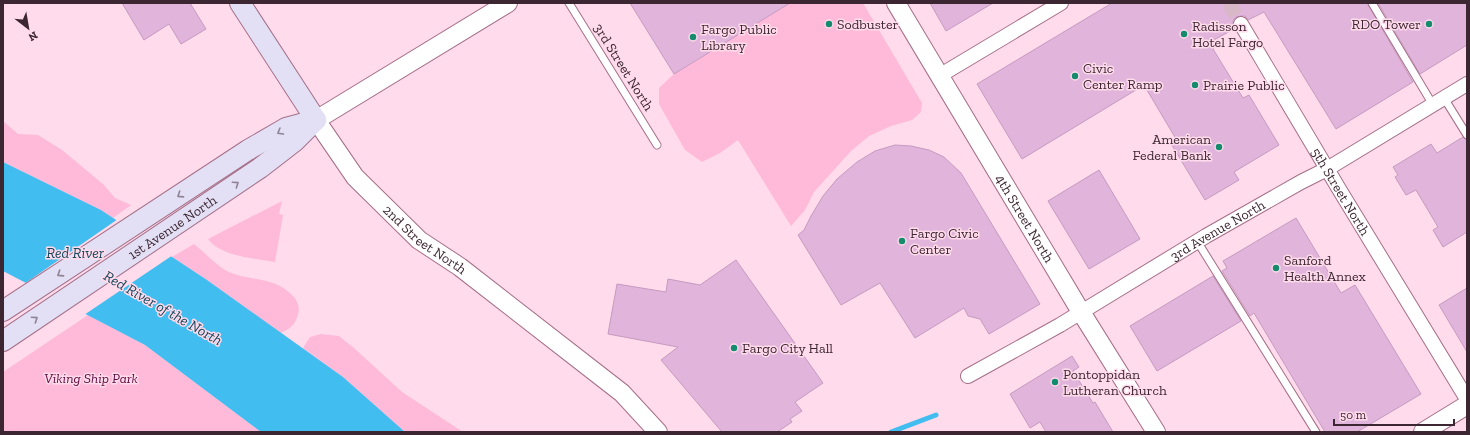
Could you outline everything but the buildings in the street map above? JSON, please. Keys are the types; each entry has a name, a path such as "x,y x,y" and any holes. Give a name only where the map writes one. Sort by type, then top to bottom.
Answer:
{"main road":[{"name":"2nd Street North","path":"240,3 316,120"},
{"name":"1st Avenue North","path":"3,311 248,150 286,128 316,120"},
{"name":"1st Avenue North","path":"3,341 260,168 295,141 316,120"}],"street":[{"name":"1st Avenue North","path":"316,120 508,3"},
{"name":"4th Street North","path":"896,3 1081,312 1156,432"},
{"path":"939,76 1060,3"},
{"name":"5th Street North","path":"1241,24 1467,400"},
{"name":"3rd Avenue North","path":"968,376 1060,325 1197,241 1301,182 1327,169 1467,84"},
{"name":"2nd Street North","path":"316,120 356,177 419,240 460,268 622,393 658,432"},
{"path":"1423,432 1467,405"}],"lane":[{"name":"3rd Street North","path":"569,3 657,145"},
{"path":"1372,3 1438,102 1467,136"},
{"path":"1197,241 1316,432"}],"green space":[{"path":"790,3 863,3 922,103 921,112 912,120 891,126 869,136 851,151 814,192 805,210 791,226 738,140 720,153 702,162 685,150 659,104 659,88 674,74"},
{"path":"3,121 18,134 38,135 62,150 104,185 115,198 131,205 113,218 101,210 3,162"},
{"path":"282,201 279,214 283,215 275,262 239,256 221,250 208,239"},
{"path":"194,244 225,270 234,274 269,282 286,290 294,297 298,305 299,312 294,324 281,333 172,257"},
{"name":"Viking Ship Park","path":"88,315 145,345 261,432 3,432 3,372"},
{"path":"321,334 339,336 402,392 463,432 405,432 343,377 303,348 310,337"}],"water":[{"name":"Red River","path":"3,162 101,210 207,280 343,377 405,432 261,432 145,345 3,271"}],"pier":[{"path":"118,219 173,255 84,315 24,284"}],"waterway":[{"path":"891,432 936,415"}],"tunnel":[{"path":"1229,3 1241,24"}],"place":[{"name":"Sodbuster","path":"829,24"},
{"name":"RDO Tower","path":"1429,24"},
{"name":"Radisson Hotel Fargo","path":"1184,34"},
{"name":"Fargo Public Library","path":"693,37"},
{"name":"Civic Center Ramp","path":"1075,76"},
{"name":"Prairie Public","path":"1195,85"},
{"name":"American Federal Bank","path":"1219,147"},
{"name":"Fargo Civic Center","path":"902,241"},
{"name":"Sanford Health Annex","path":"1276,268"},
{"name":"Fargo City Hall","path":"734,348"},
{"name":"Pontoppidan Lutheran Church","path":"1055,382"}],"water label":[{"name":"Red River of the North","path":"163,308"}]}
